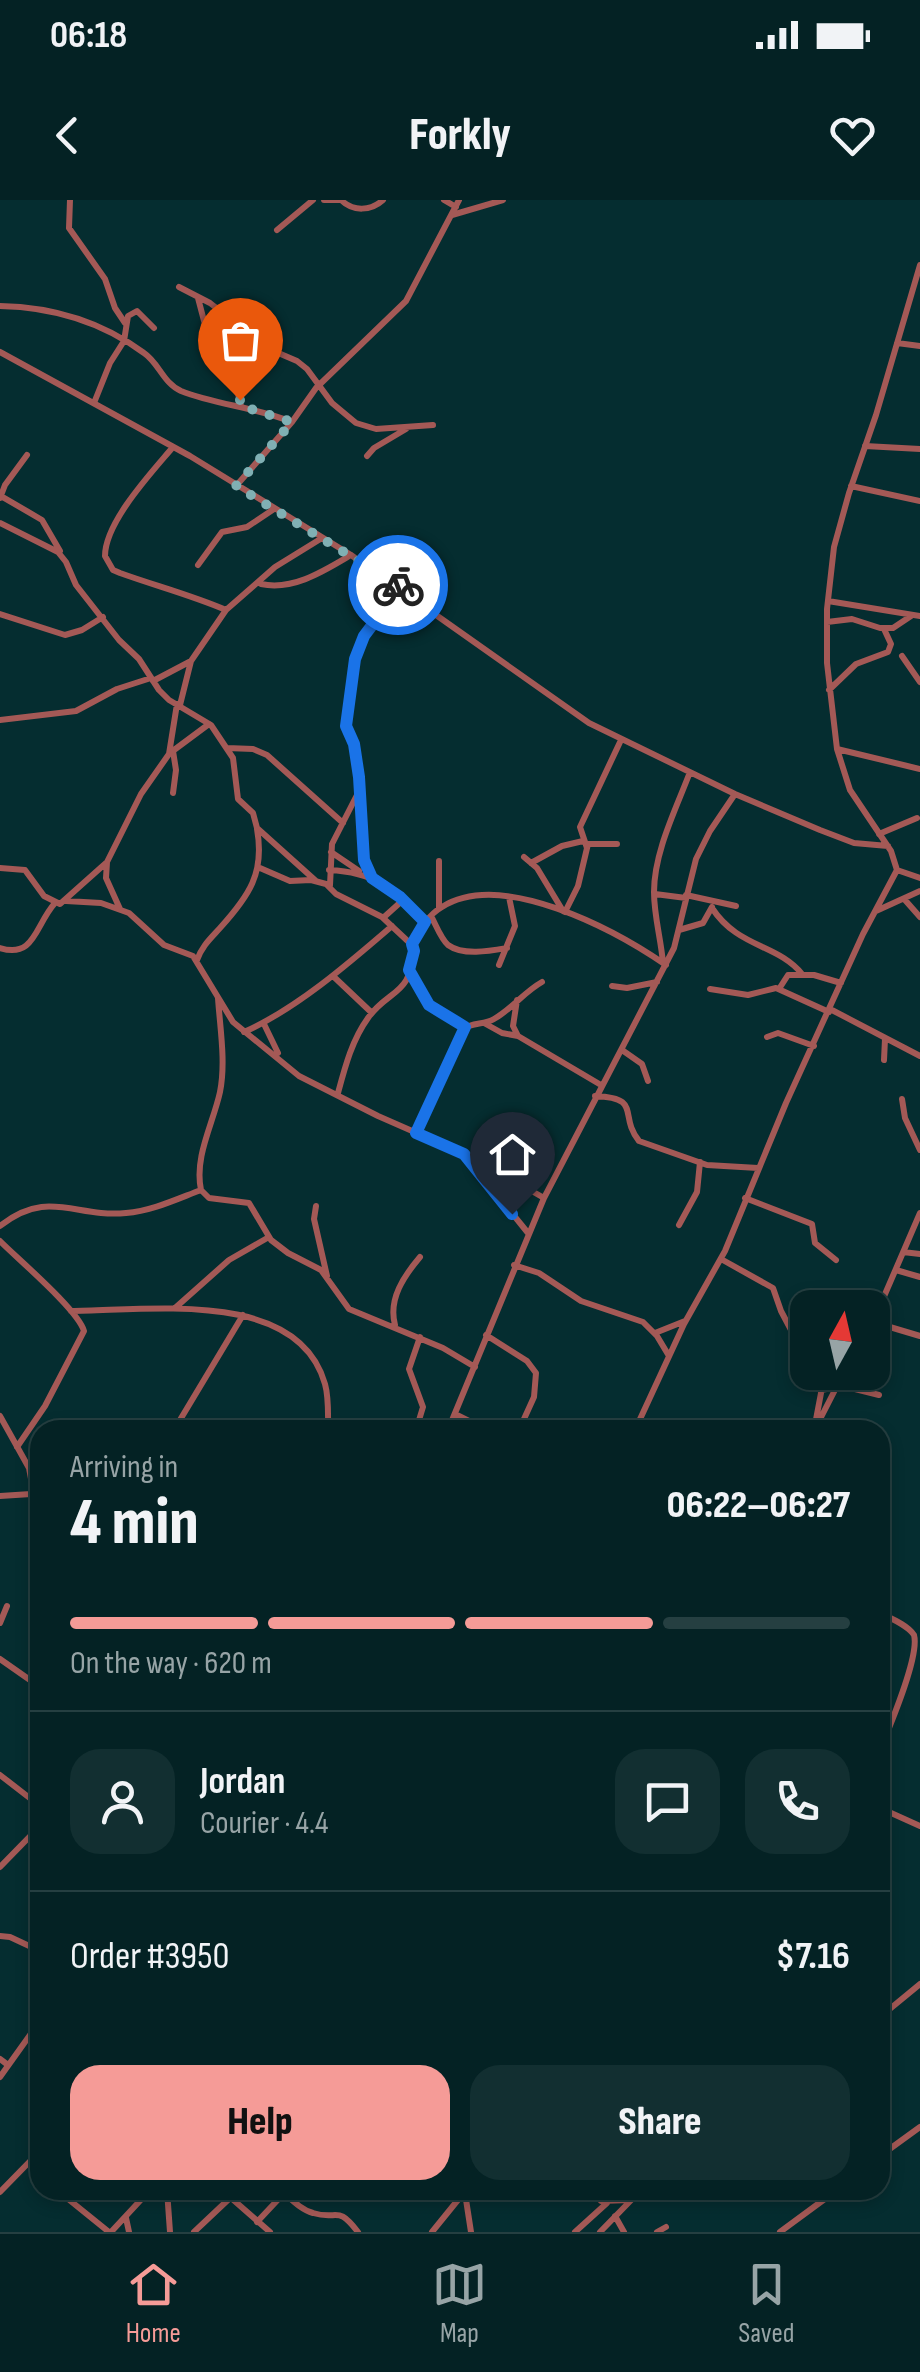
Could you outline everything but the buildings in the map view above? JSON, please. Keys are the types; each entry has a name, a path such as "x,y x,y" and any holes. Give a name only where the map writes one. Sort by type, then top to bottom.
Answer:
{"street":[{"path":"70,200 69,228 104,279 125,323"},
{"path":"278,230 314,200"},
{"path":"324,200 341,200 362,209 383,200"},
{"path":"444,200 456,207 504,200"},
{"path":"236,486 292,422 318,385 406,301 456,207"},
{"path":"640,1420 686,1320 721,1259 841,983 897,870 888,846 850,790 837,749 827,622 834,547 920,265"},
{"path":"179,286 244,326 264,345 297,361 332,403 356,423 376,429 434,425"},
{"path":"198,296 214,359 238,394 241,406"},
{"path":"0,306 22,306 78,318 146,354 176,388 292,422"},
{"path":"94,403 110,363 124,341 125,323 131,313 138,312 154,328"},
{"path":"897,343 920,346"},
{"path":"0,352 174,446 351,555 589,724 735,794 854,844 888,846"},
{"path":"367,456 406,428"},
{"path":"174,446 135,494 114,527 104,556 113,570 226,610"},
{"path":"865,446 920,449"},
{"path":"27,455 0,498 42,520 76,585 158,690 209,724 228,748 235,766 238,799 253,814 260,868 197,960"},
{"path":"851,486 920,501"},
{"path":"198,565 218,535 246,526 274,509"},
{"path":"0,524 52,547 63,557"},
{"path":"173,793 176,770 171,752 178,705 192,662 226,610 275,567 322,538"},
{"path":"260,584 295,583 351,555"},
{"path":"372,878 364,860 356,757 346,720 355,659 369,628 409,594"},
{"path":"828,601 916,615"},
{"path":"0,614 65,636 103,617"},
{"path":"827,622 852,619 884,628 900,625 916,615"},
{"path":"830,690 856,664 888,652 891,644 884,628"},
{"path":"902,656 920,682"},
{"path":"0,720 76,711 118,690 192,662"},
{"path":"66,902 107,862 141,794 171,752 209,724"},
{"path":"564,911 574,899 585,844 580,828 621,740"},
{"path":"228,748 253,749 267,755 343,822"},
{"path":"837,749 920,769"},
{"path":"664,964 654,894 665,841 690,772"},
{"path":"330,886 331,852 358,792"},
{"path":"452,1420 544,1198 658,982 679,930 696,860 710,830 735,794"},
{"path":"879,834 917,818"},
{"path":"257,828 316,880 383,918 412,944 409,970 396,995 372,1012 354,1042 338,1093"},
{"path":"531,862 562,846 617,844"},
{"path":"331,852 428,919 444,940 456,948 480,952 507,948"},
{"path":"524,856 564,911"},
{"path":"107,862 106,878 121,910"},
{"path":"439,862 439,909"},
{"path":"0,868 25,870 44,896 55,903 101,902 142,922 164,945 197,960 244,1032 299,1076 464,1154 544,1198"},
{"path":"260,868 290,881 316,880"},
{"path":"329,870 360,872"},
{"path":"897,870 920,878"},
{"path":"875,911 920,892"},
{"path":"654,894 736,906"},
{"path":"412,944 439,909 462,898 509,897 564,911 608,930 664,964"},
{"path":"499,965 515,926 509,897"},
{"path":"383,918 403,900"},
{"path":"904,900 920,917"},
{"path":"0,948 17,952 27,948 55,903"},
{"path":"679,930 703,923 713,905"},
{"path":"713,905 736,934 766,952 786,957 802,974"},
{"path":"244,1032 264,1024 332,976 392,926"},
{"path":"409,970 429,1005 465,1027 500,1015 542,982"},
{"path":"779,989 788,976 802,974 841,983"},
{"path":"332,976 372,1012"},
{"path":"612,986 627,988 658,982"},
{"path":"710,989 740,995 779,989 920,1056"},
{"path":"218,997 220,1090 199,1169 201,1190 210,1198 249,1202 269,1237 288,1253 315,1265 349,1309 420,1337 474,1367"},
{"path":"517,999 514,1026 518,1036"},
{"path":"482,1023 518,1036 601,1085"},
{"path":"264,1024 281,1059"},
{"path":"416,1133 465,1027"},
{"path":"767,1037 778,1033 814,1046"},
{"path":"884,1060 885,1038"},
{"path":"622,1050 642,1064 648,1082"},
{"path":"596,1096 625,1102 633,1134 639,1141 726,1168 758,1168"},
{"path":"902,1099 904,1118 920,1150"},
{"path":"464,1154 528,1234"},
{"path":"680,1225 697,1192 700,1162"},
{"path":"0,1226 32,1206 132,1213 201,1190"},
{"path":"746,1198 812,1224 814,1243 836,1260"},
{"path":"316,1206 314,1219 327,1277"},
{"path":"920,1214 872,1322 920,1336"},
{"path":"173,1310 229,1260 269,1237"},
{"path":"0,1240 83,1326 81,1338 35,1420"},
{"path":"903,1252 920,1254"},
{"path":"395,1326 393,1304 420,1257"},
{"path":"721,1259 773,1288 790,1328"},
{"path":"514,1265 539,1273 591,1306 634,1317 654,1333 669,1356"},
{"path":"896,1270 920,1277"},
{"path":"71,1312 173,1310 243,1315 270,1325 298,1344 311,1359 325,1385 327,1420"},
{"path":"180,1420 243,1315"},
{"path":"654,1333 686,1320"},
{"path":"486,1335 528,1361 536,1373 534,1396 523,1420"},
{"path":"418,1420 422,1406 410,1369 420,1337"},
{"path":"817,1420 824,1390"},
{"path":"820,1420 835,1390"},
{"path":"865,1390 879,1394"},
{"path":"455,1414 467,1420"},
{"path":"0,1416 30,1476 16,1495"},
{"path":"17,1447 30,1428"},
{"path":"0,1496 30,1493"},
{"path":"0,1623 7,1606"},
{"path":"890,1619 910,1630 918,1640 890,1726"},
{"path":"0,1658 30,1680"},
{"path":"0,1775 30,1798"},
{"path":"890,1812 920,1826"},
{"path":"0,1868 30,1836"},
{"path":"0,1936 30,1945"},
{"path":"890,2009 920,1984"},
{"path":"0,2078 30,2035"},
{"path":"0,2059 8,2065"},
{"path":"890,2149 920,2127"},
{"path":"0,2192 30,2162"},
{"path":"72,2200 110,2232 141,2200"},
{"path":"168,2200 170,2232"},
{"path":"194,2232 228,2200"},
{"path":"232,2200 270,2232"},
{"path":"252,2232 278,2200"},
{"path":"296,2200 316,2214 346,2216 358,2232"},
{"path":"432,2232 459,2200"},
{"path":"467,2200 471,2232"},
{"path":"602,2200 630,2200"},
{"path":"600,2232 630,2200"},
{"path":"780,2232 822,2200"},
{"path":"575,2232 607,2202"},
{"path":"615,2216 624,2232"},
{"path":"126,2217 128,2232"},
{"path":"588,2220 591,2232"},
{"path":"657,2232 666,2227"}],"way so far":[{"path":"240,400 241,406 292,422 236,486 398,585"}],"route":[{"path":"398,585 409,594 376,620 357,652 346,720 359,777 364,860 372,878 400,897 425,922 412,944 409,970 429,1005 465,1027 416,1133 464,1154 512,1214"}]}
